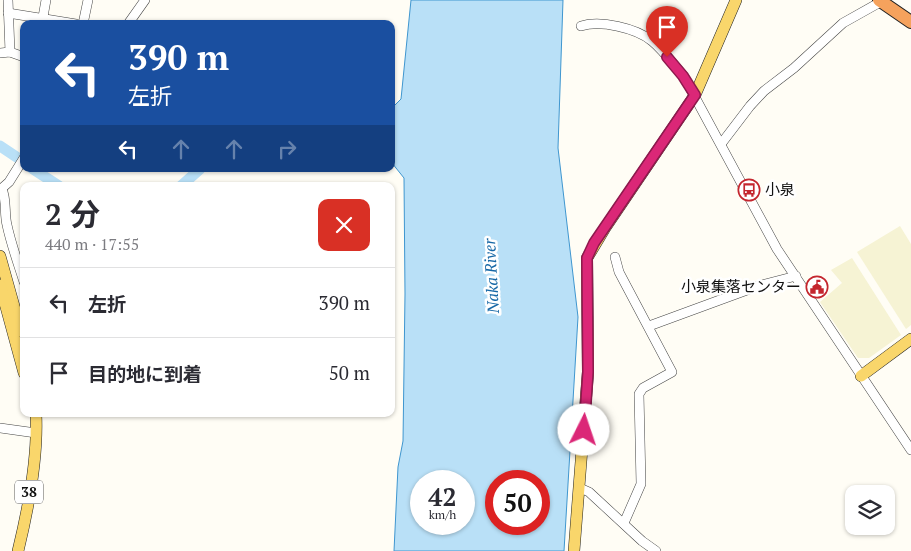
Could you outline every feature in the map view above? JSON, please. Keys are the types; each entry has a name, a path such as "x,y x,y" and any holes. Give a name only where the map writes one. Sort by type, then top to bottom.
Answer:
{"highway":[{"path":"881,0 911,22"},
{"path":"896,0 911,10"}],"main road":[{"path":"574,551 588,372 587,258 594,243 695,95 736,0"},
{"path":"0,256 20,327"},
{"path":"0,285 20,358"},
{"path":"861,376 911,339"},
{"name":"38","path":"18,551 26,514 36,433 36,417"}],"street":[{"path":"8,0 10,52"},
{"path":"43,18 46,0"},
{"path":"84,20 88,0"},
{"path":"131,20 145,0"},
{"path":"720,144 764,91 794,68 843,23 881,0"},
{"path":"8,12 54,20"},
{"path":"582,26 590,23 607,24 646,37 678,69 695,95 762,223 911,450"},
{"path":"0,53 10,52 20,56"},
{"path":"20,164 1,190 5,200 7,227 20,269"},
{"path":"615,256 620,272 672,372 643,388 639,394 641,484 624,523"},
{"path":"649,326 758,286 796,276"},
{"path":"0,428 36,433"},
{"path":"580,488 589,492 642,541 656,551"}],"shaded area":[{"path":"900,226 911,244 911,325 906,329 857,252"},
{"path":"852,258 901,335 869,358 858,358 820,302 842,283 831,270"}],"water":[{"name":"Naka River","path":"411,0 563,0 558,148 578,317 564,551 394,551 398,467 403,441 405,294 404,178 395,167 395,105 401,99"}],"waterway":[{"path":"0,146 20,159"},
{"path":"38,172 53,182"},
{"path":"185,182 197,172"}],"place":[{"name":"小泉","path":"749,190"},
{"name":"小泉集落センター","path":"817,287"}],"route":[{"path":"584,430 589,340 587,258 594,243 686,111 695,95 683,76 667,57"}]}
